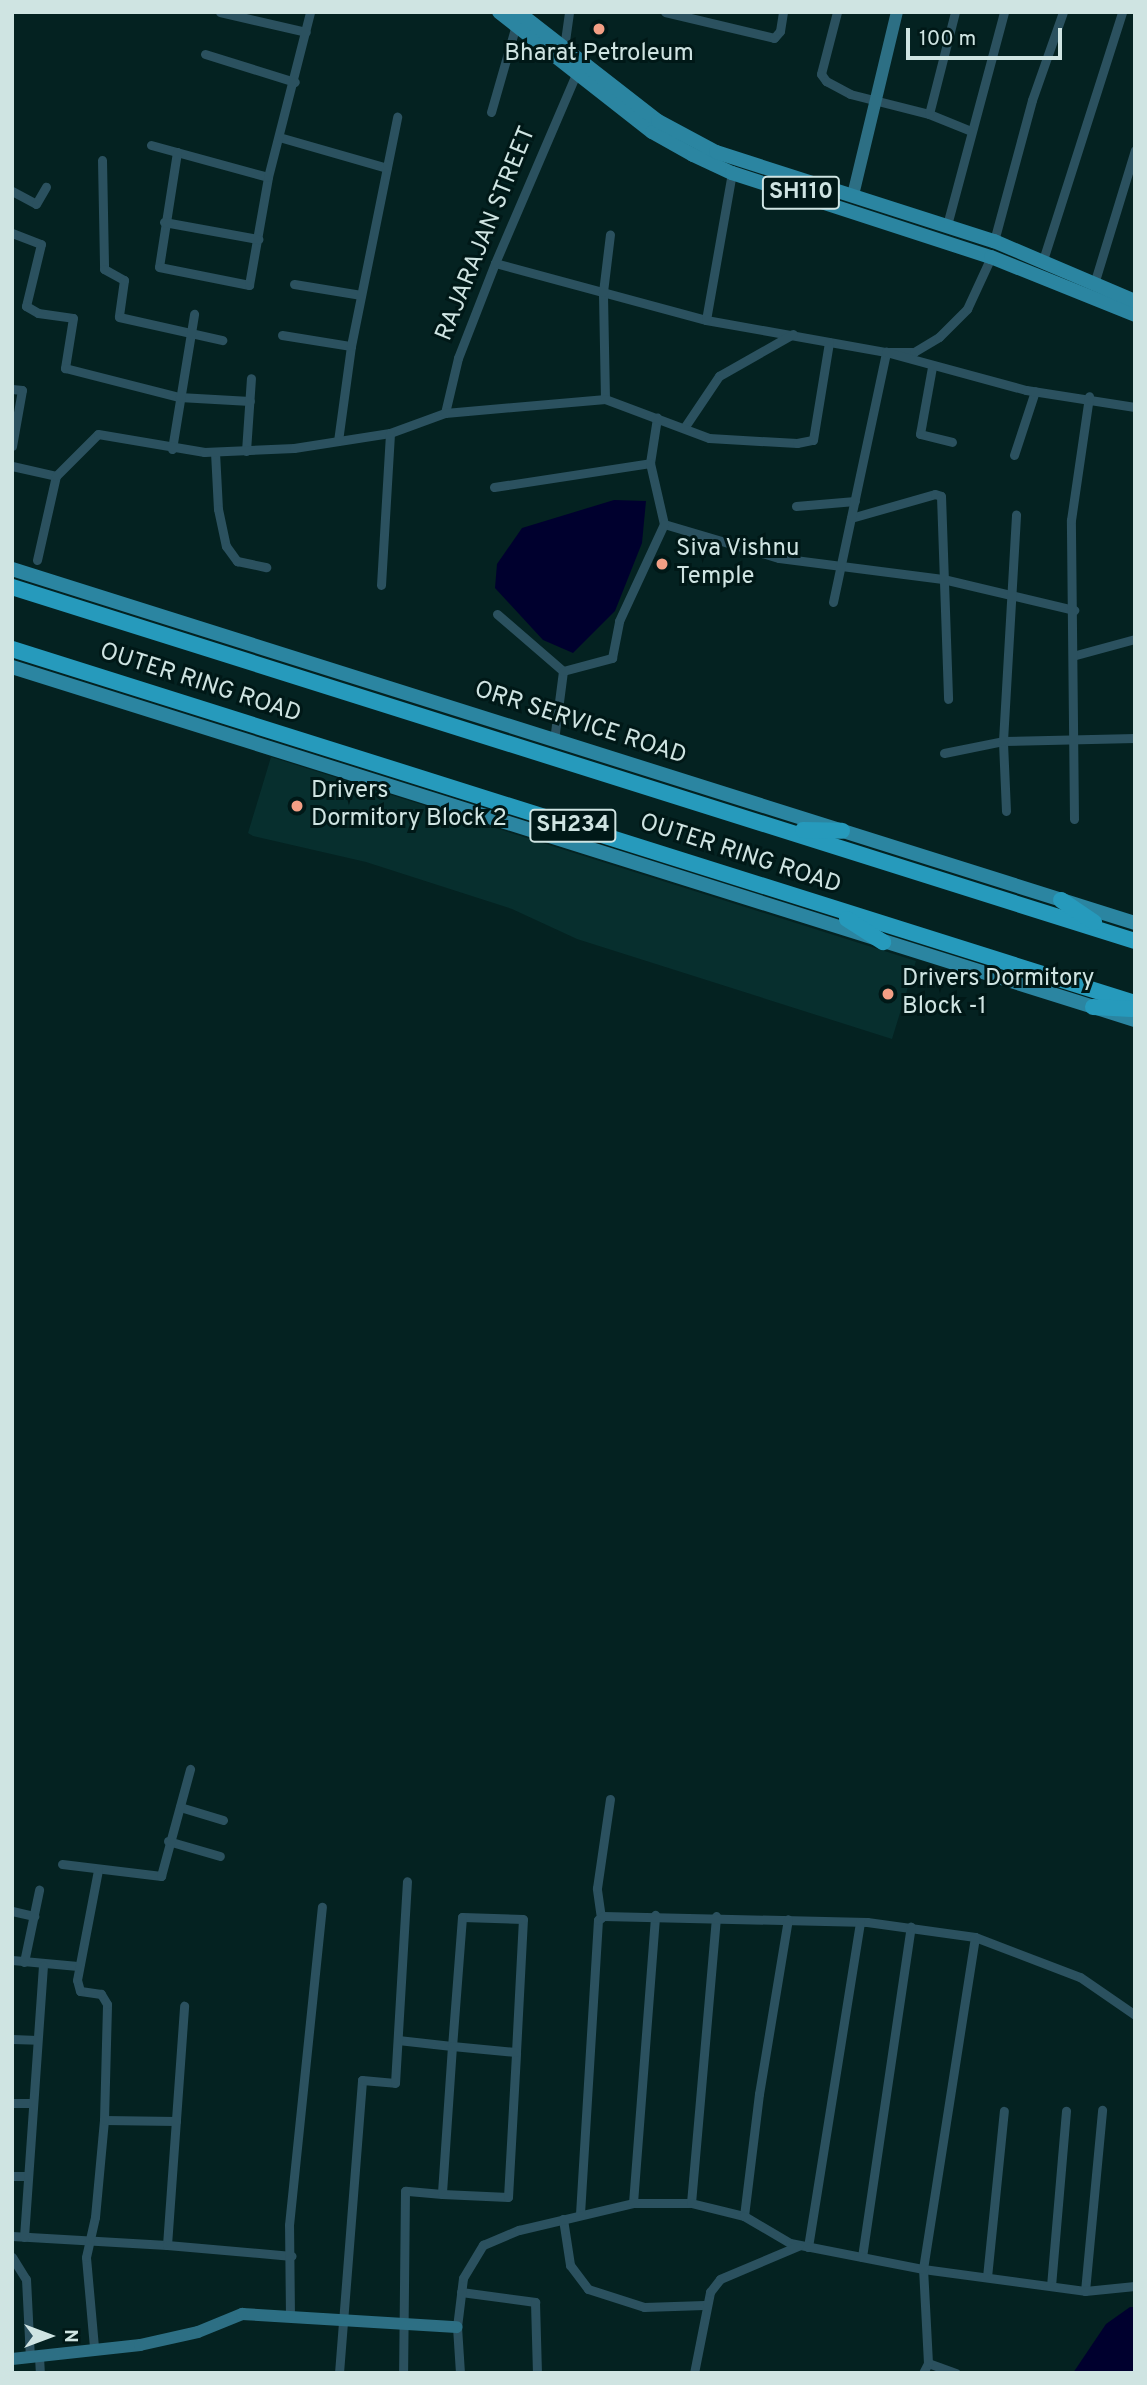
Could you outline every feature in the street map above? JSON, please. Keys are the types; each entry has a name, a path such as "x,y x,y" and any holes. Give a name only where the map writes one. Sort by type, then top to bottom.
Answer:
{"highway":[{"name":"OUTER RING ROAD","path":"12,587 1135,941"},
{"name":"OUTER RING ROAD","path":"12,649 1135,1003"},
{"path":"783,830 842,831"},
{"path":"1061,900 1109,933"},
{"path":"824,906 883,942"},
{"path":"1093,1007 1135,1009"}],"main road":[{"name":"SH110","path":"499,12 517,19 562,53 652,132 732,173 991,257 1135,315"},
{"name":"SH110","path":"579,69 658,121 733,160 853,195 994,241 1135,301"},
{"path":"991,257 994,241"},
{"name":"ORR SERVICE ROAD","path":"12,569 1135,923"},
{"path":"12,667 1135,1020"}],"street":[{"path":"220,12 306,32"},
{"path":"177,152 164,222 159,268 243,285 251,282 268,177 295,82 310,12"},
{"path":"562,53 569,12"},
{"path":"665,12 774,38 780,31 783,12"},
{"path":"837,12 821,74 835,88 929,114 971,131"},
{"path":"853,195 897,12"},
{"path":"929,114 955,12"},
{"path":"947,225 1004,12"},
{"path":"994,241 1032,100 1063,12"},
{"path":"1043,260 1122,12"},
{"path":"491,112 517,19"},
{"path":"205,54 295,82"},
{"name":"RAJARAJAN STREET","path":"445,412 458,358 495,263 579,69"},
{"path":"338,441 351,346 397,117"},
{"path":"279,137 387,168"},
{"path":"151,145 268,177"},
{"path":"1094,284 1135,150"},
{"path":"102,160 104,269 124,280 119,317 222,340"},
{"path":"706,320 732,173"},
{"path":"12,191 36,204 46,187"},
{"path":"164,222 258,239"},
{"path":"12,233 41,244 26,306 38,313 73,318 65,368 179,397 250,401"},
{"path":"605,399 603,292 610,234"},
{"path":"887,352 914,352 939,337 967,309 991,257"},
{"path":"495,263 706,320 887,352 932,368 1035,391 1089,397 1135,407"},
{"path":"294,284 361,295"},
{"path":"172,449 194,314"},
{"path":"684,428 719,376 793,334"},
{"path":"282,335 351,346"},
{"path":"37,560 56,476 98,434 172,449 246,451 390,433 419,426 445,412 605,399 709,438 797,443 813,440 830,342"},
{"path":"833,602 887,352"},
{"path":"932,368 920,434 953,442"},
{"path":"246,451 251,378"},
{"path":"12,389 22,390 12,446"},
{"path":"1014,455 1035,391"},
{"path":"1074,819 1076,655 1071,520 1089,397"},
{"path":"563,671 612,657 619,621 664,524 650,463 657,418"},
{"path":"381,585 390,433"},
{"path":"215,452 218,509 226,546 237,561 266,567"},
{"path":"494,487 650,463"},
{"path":"12,466 56,476"},
{"path":"851,518 935,494 941,496 948,699"},
{"path":"796,506 855,501"},
{"path":"1006,811 1003,741 1009,594 1016,514"},
{"path":"664,524 779,558 943,579 1074,610"},
{"path":"497,614 563,671"},
{"path":"1076,655 1135,639"},
{"path":"554,740 563,671"},
{"path":"944,753 1003,741 1075,736 1135,738"},
{"path":"62,1864 157,1879 190,1769"},
{"path":"580,2214 601,1918 597,1888 610,1799"},
{"path":"180,1807 223,1821"},
{"path":"168,1841 220,1856"},
{"path":"94,2347 86,2257 104,2120 107,2004 100,1994 77,1988 78,1966 98,1870"},
{"path":"339,2373 341,2320 362,2080 395,2082 407,1881"},
{"path":"24,1962 39,1891"},
{"path":"290,2317 292,2256 289,2225 322,1907"},
{"path":"12,1912 34,1916"},
{"path":"601,1918 655,1915 860,1922 975,1937 1080,1977 1135,2015"},
{"path":"633,2203 655,1915"},
{"path":"691,2203 716,1916"},
{"path":"403,2373 405,2191 442,2194 508,2197 523,1919 462,1917 442,2194"},
{"path":"744,2216 759,2094 788,1919"},
{"path":"804,2246 860,1922"},
{"path":"862,2257 911,1927"},
{"path":"923,2373 928,2362 923,2269 975,1937"},
{"path":"12,1960 43,1966 78,1966"},
{"path":"24,2237 43,1966"},
{"path":"167,2245 184,2006"},
{"path":"12,2039 37,2040"},
{"path":"398,2040 516,2052"},
{"path":"12,2103 33,2104"},
{"path":"1085,2291 1102,2110"},
{"path":"987,2277 1004,2111"},
{"path":"1051,2286 1066,2111"},
{"path":"104,2120 176,2121"},
{"path":"12,2176 29,2176"},
{"path":"460,2373 457,2327 463,2278 483,2245 580,2214 633,2203 691,2203 744,2216 804,2246 923,2269 1085,2291 1135,2286"},
{"path":"563,2219 570,2265 589,2289 644,2307 705,2305"},
{"path":"12,2236 292,2256"},
{"path":"694,2373 705,2305 720,2280 804,2246"},
{"path":"12,2257 26,2279 34,2356 40,2373"},
{"path":"461,2292 535,2302 537,2373"},
{"path":"12,2359 94,2347 140,2345 198,2332 242,2314 457,2327"},
{"path":"928,2362 956,2373"}],"shaded area":[{"path":"271,757 916,961 892,1039 577,939 512,909 366,862 253,836 248,833"}],"water":[{"path":"614,500 646,501 642,543 615,611 573,653 543,640 495,588 497,564 522,528"},
{"path":"1130,2307 1135,2307 1135,2373 1073,2373 1106,2324"}],"place":[{"name":"Bharat Petroleum","path":"599,29"},
{"name":"Siva Vishnu Temple","path":"662,564"},
{"name":"Drivers Dormitory Block 2","path":"297,806"},
{"name":"Drivers Dormitory Block -1","path":"888,994"}]}
